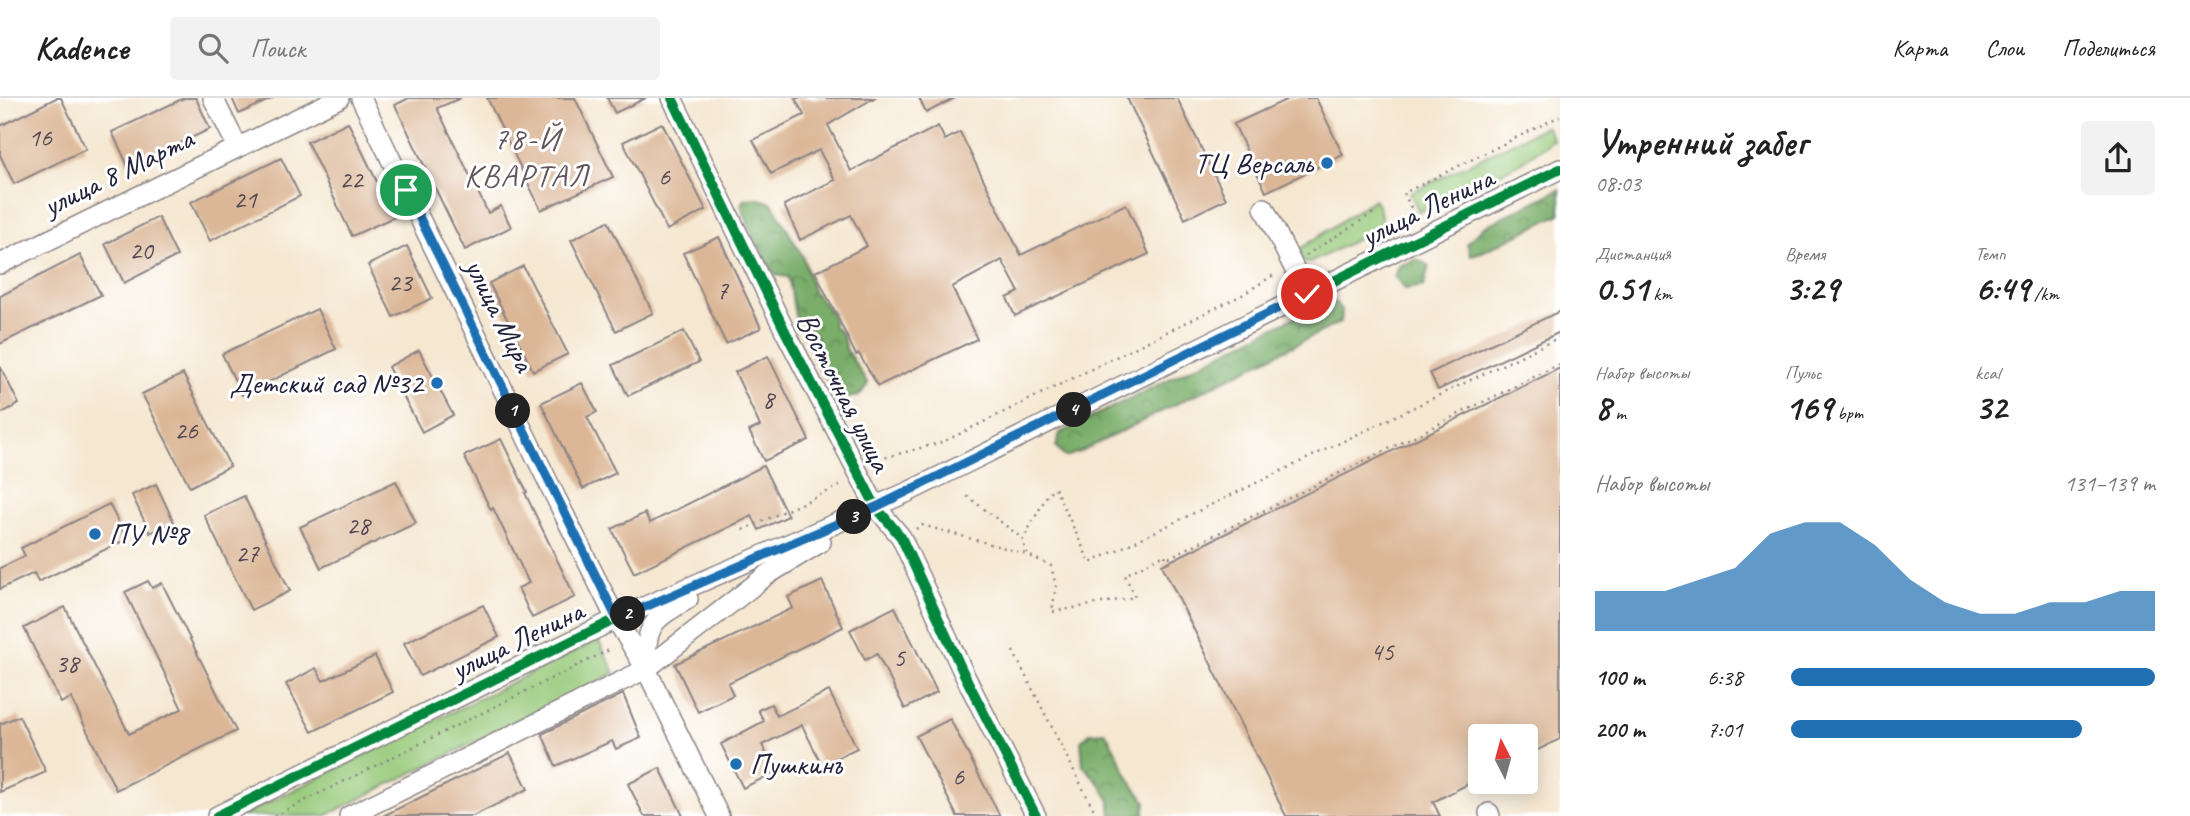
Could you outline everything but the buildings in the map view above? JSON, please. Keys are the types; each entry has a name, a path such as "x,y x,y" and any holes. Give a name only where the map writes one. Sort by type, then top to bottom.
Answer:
{"street":[{"path":"213,98 237,146"},
{"name":"улица 8 Марта","path":"0,264 339,98"},
{"name":"улица Мира","path":"361,98 617,619 646,669 719,816"},
{"name":"Восточная улица","path":"672,98 780,322 876,507 901,537 963,672 1036,816"},
{"name":"улица Ленина","path":"217,816 617,619 876,507 1560,169"},
{"path":"1264,208 1307,294"},
{"name":"улица Ленина","path":"349,816 646,669 767,575 876,507"},
{"name":"улица Мира","path":"646,669 646,638 654,624 666,612 746,564"}],"path":[{"path":"1414,214 1404,193 1560,116"},
{"path":"872,462 943,442 1242,295 1375,212"},
{"path":"1023,539 1049,492 1055,488 1090,563 1560,337"},
{"path":"913,531 922,525 1028,555 1051,566 1056,586 1052,612 1135,597 1125,575 1165,554 1166,559 1560,365"},
{"path":"743,530 840,486"},
{"path":"967,496 1023,539 1028,555"},
{"path":"274,816 616,647"},
{"path":"1013,651 1097,816"}],"green space":[{"path":"1546,126 1553,140 1519,164 1419,212 1410,193"},
{"path":"1560,189 1560,214 1471,255 1467,243 1483,227"},
{"path":"756,198 772,203 803,257 813,291 832,313 834,327 842,333 846,349 868,384 859,396 845,398 820,371 808,345 817,338 807,325 796,319 788,277 775,275 752,234 741,204 746,199"},
{"path":"1374,199 1381,213 1379,228 1306,263 1297,251"},
{"path":"1417,259 1429,266 1424,286 1405,289 1394,276 1400,265"},
{"path":"1329,300 1335,302 1342,311 1341,322 1080,452 1065,457 1056,447 1060,433"},
{"path":"598,640 615,673 325,816 241,816"},
{"path":"1105,732 1133,785 1146,801 1144,816 1111,816 1110,801 1100,784 1083,765 1081,741 1090,733"}],"cycle path":[{"path":"672,98 786,333 876,507 901,537 963,672 1036,816"},
{"path":"217,816 616,619 908,492 1560,169"}],"place":[{"name":"ТЦ Версаль","path":"1327,163"},
{"name":"Детский сад №32","path":"437,383"},
{"name":"ПУ №8","path":"95,534"},
{"name":"Пушкинъ","path":"736,764"}],"district":[{"name":"78-Й КВАРТАЛ","path":"527,156"}],"route":[{"path":"406,190 617,619 876,507 1307,294"}]}
